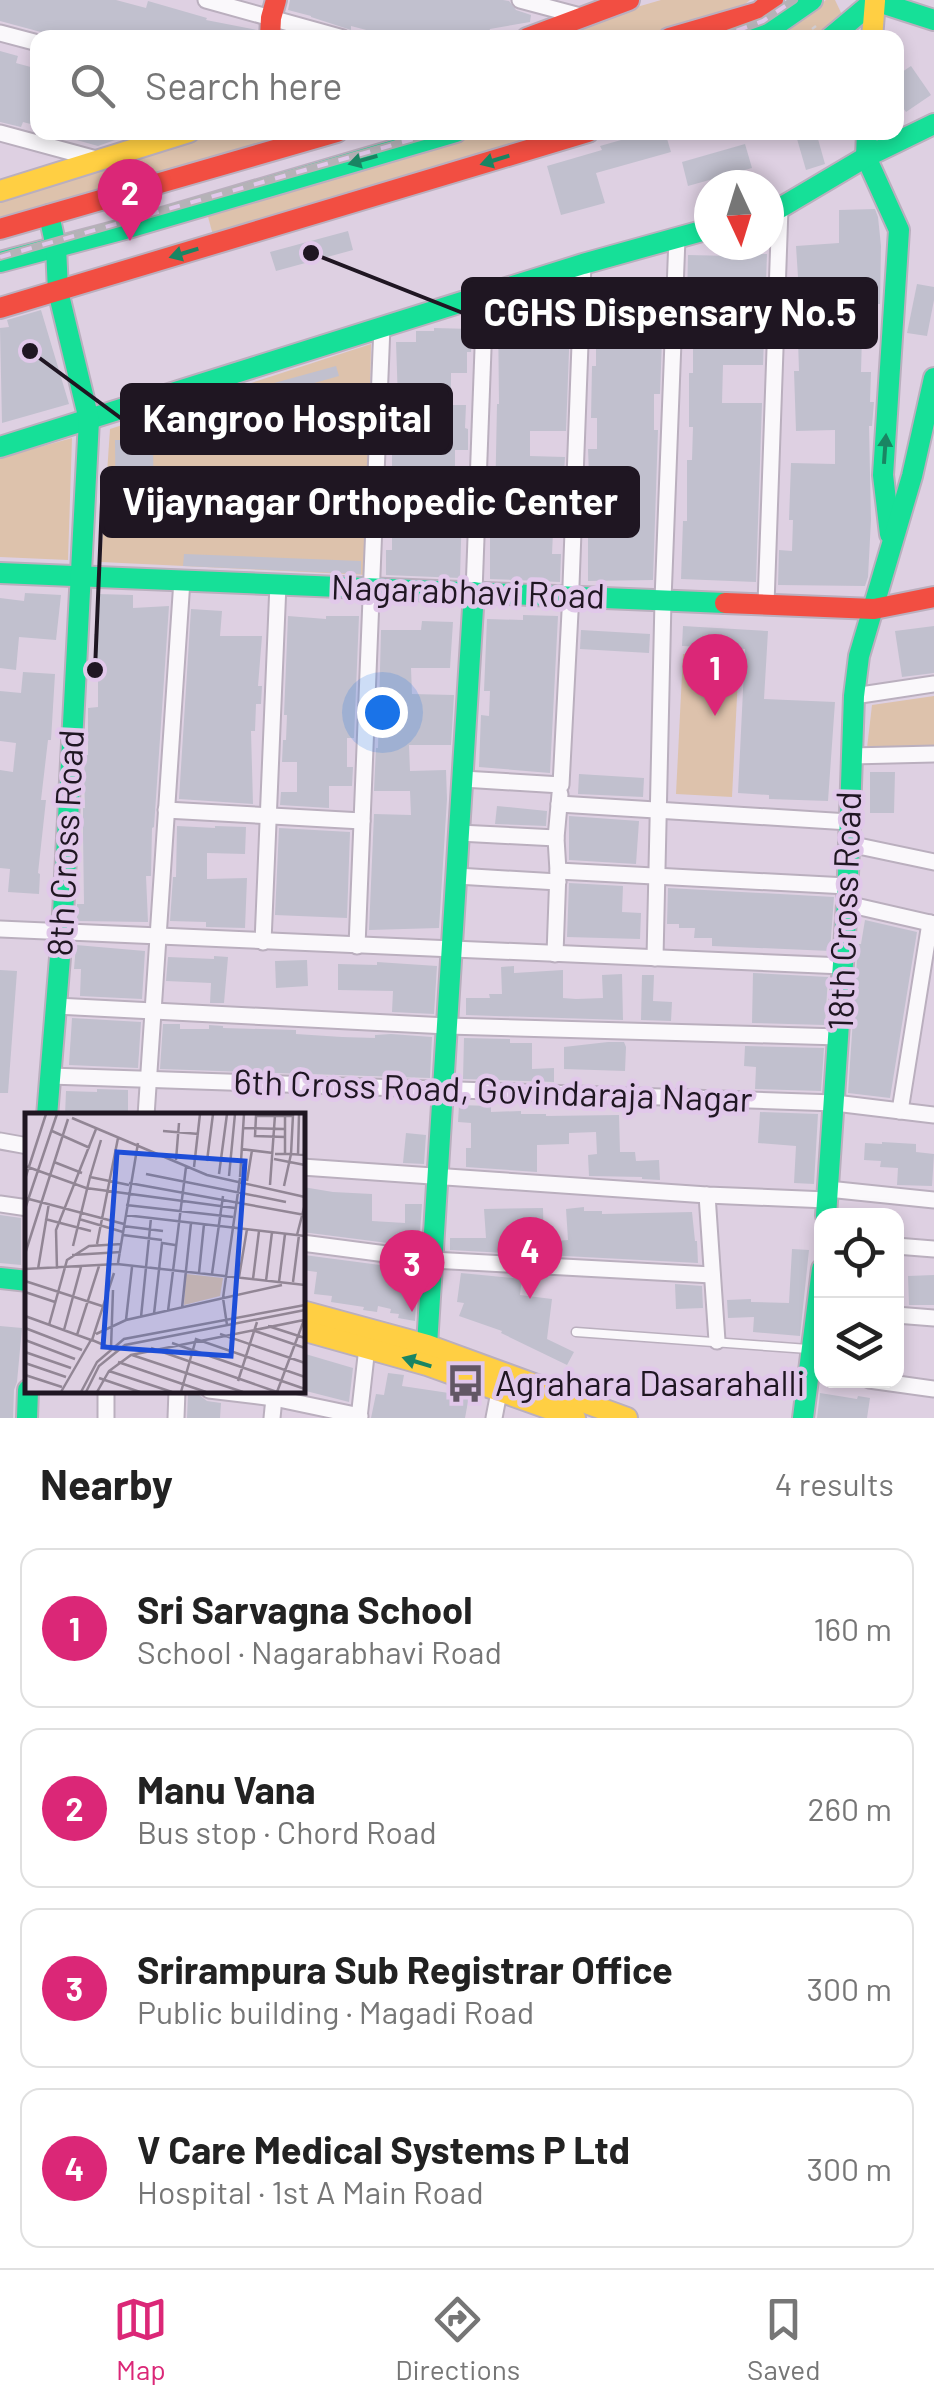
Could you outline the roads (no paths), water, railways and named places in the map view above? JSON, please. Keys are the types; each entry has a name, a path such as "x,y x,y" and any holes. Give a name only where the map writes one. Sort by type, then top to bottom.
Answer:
{"main road":[{"path":"550,30 629,0"},
{"path":"697,30 759,12 773,0"},
{"path":"765,30 812,0"},
{"path":"874,0 934,20"},
{"path":"826,30 874,0"},
{"path":"872,30 874,0"},
{"path":"904,139 934,124"},
{"path":"0,191 164,140"},
{"path":"0,229 306,140"},
{"path":"0,262 429,140"},
{"path":"0,308 561,140"},
{"path":"867,140 866,157 899,230 884,476 892,546"},
{"path":"784,203 901,140"},
{"name":"8th Cross Road","path":"47,1113 62,934 89,420 58,291 56,247 49,215"},
{"path":"0,447 582,264 694,233"},
{"path":"892,546 934,378"},
{"name":"18th Cross Road","path":"827,1202 844,966 854,696 859,656 892,546"},
{"name":"Nagarabhavi Road","path":"0,573 874,609 934,597"},
{"path":"426,1345 474,592"},
{"path":"0,1278 25,1281"},
{"path":"0,1292 25,1295"},
{"path":"305,1312 426,1345 626,1418"},
{"path":"305,1331 454,1374 574,1418"},
{"path":"814,1343 814,1357"},
{"path":"803,1418 814,1381"},
{"path":"27,1418 28,1393"}],"street":[{"path":"206,0 315,30"},
{"path":"520,0 585,18"},
{"path":"0,33 30,42"},
{"path":"0,133 100,160"},
{"path":"655,958 677,238"},
{"path":"766,604 773,260"},
{"path":"555,954 556,838 570,596 582,264"},
{"path":"474,592 485,295"},
{"path":"357,946 382,326"},
{"path":"146,1113 182,580"},
{"path":"263,942 278,584"},
{"path":"854,696 934,684"},
{"path":"851,756 934,754"},
{"path":"462,779 561,785"},
{"path":"559,804 849,822"},
{"path":"166,810 362,821"},
{"path":"459,833 556,838"},
{"path":"849,844 934,862"},
{"path":"458,876 656,878 847,895 932,923 900,1111"},
{"path":"0,930 844,966"},
{"path":"56,1006 447,1026 840,1037"},
{"name":"6th Cross Road, Govindaraja Nagar","path":"50,1076 835,1104 934,1115"},
{"path":"0,1141 25,1145"},
{"path":"305,1168 707,1196 827,1202 934,1200"},
{"path":"707,1196 717,1341"},
{"path":"0,1204 25,1208"},
{"path":"305,1244 432,1260 712,1275"},
{"path":"904,1246 934,1248"},
{"path":"904,1316 934,1318"},
{"path":"233,1393 360,1417 367,1347"},
{"path":"904,1385 934,1389"},
{"path":"494,1418 499,1392"},
{"path":"176,1418 177,1393"},
{"path":"272,1418 274,1398"}],"lane":[{"path":"576,1332 813,1349"}],"railway":[{"path":"738,30 763,21 794,0"},
{"path":"0,257 410,140"}],"place":[{"name":"Manu Vana","path":"130,241"},
{"name":"CGHS Dispensary No.5","path":"311,253"},
{"name":"Kangroo Hospital","path":"30,351"},
{"name":"Vijaynagar Orthopedic Center","path":"95,670"},
{"name":"Sri Sarvagna School","path":"715,716"},
{"name":"V Care Medical Systems P Ltd","path":"530,1299"},
{"name":"Srirampura Sub Registrar Office","path":"412,1312"},
{"name":"Agrahara Dasarahalli","path":"465,1384"}]}
